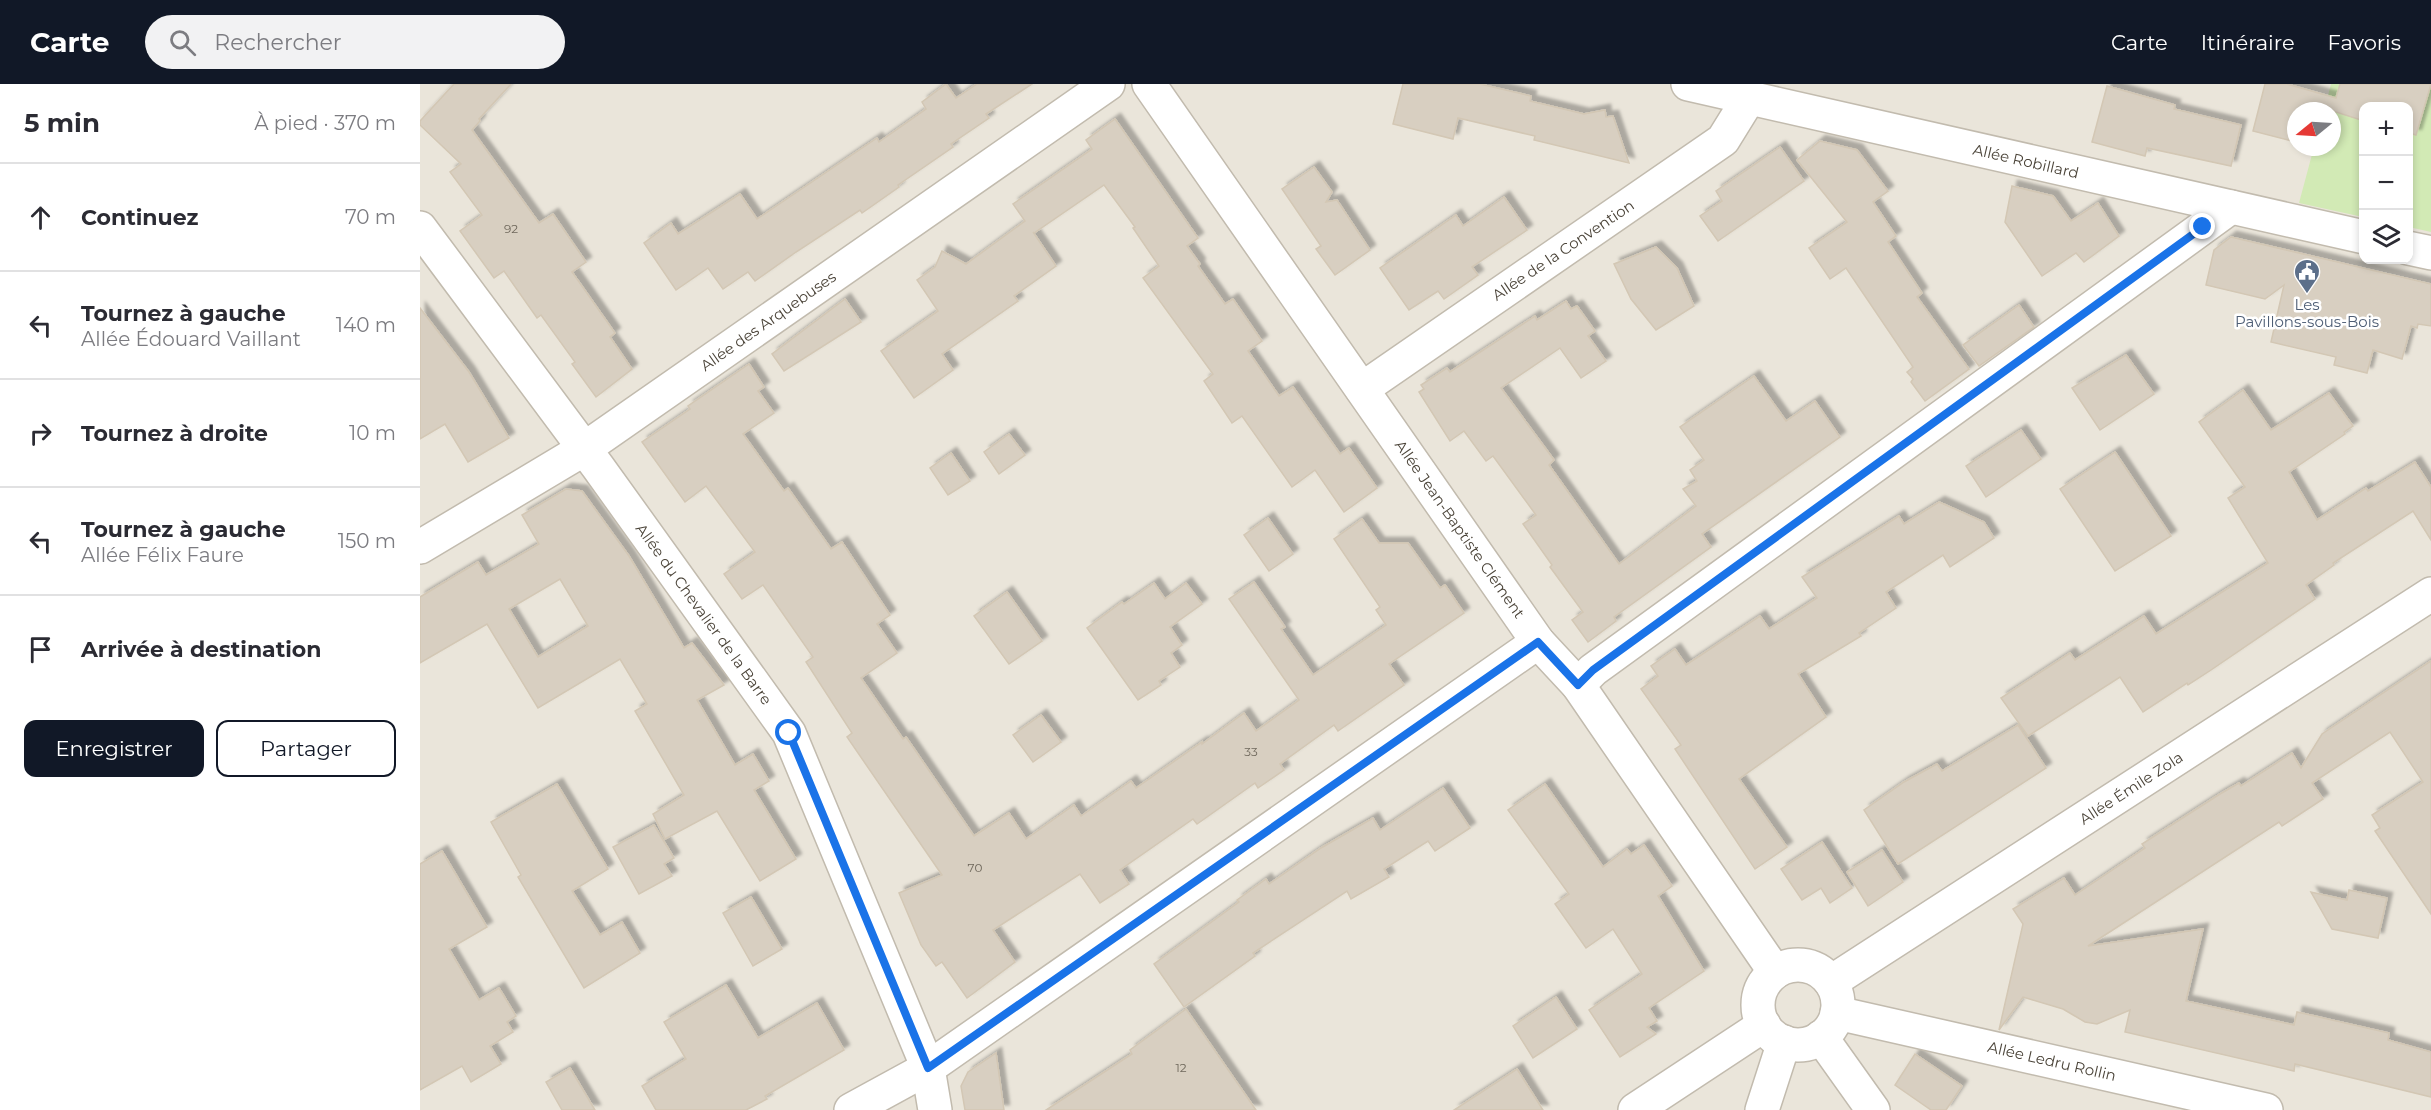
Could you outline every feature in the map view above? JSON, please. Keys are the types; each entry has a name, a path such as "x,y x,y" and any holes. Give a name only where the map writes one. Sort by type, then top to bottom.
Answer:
{"street":[{"name":"Allée des Arquebuses","path":"420,547 584,449 1108,84"},
{"name":"Allée Jean-Baptiste Clément","path":"1149,84 1538,642 1578,685 1775,972"},
{"name":"Allée Robillard","path":"1689,84 2359,236"},
{"name":"Allée de la Convention","path":"1362,389 1723,140 1749,98"},
{"path":"1578,685 1603,663 2231,207"},
{"name":"Allée du Chevalier de la Barre","path":"420,228 584,449 789,733 928,1068 935,1110"},
{"path":"2413,249 2431,253"},
{"name":"Allée Émile Zola","path":"1830,1011 2431,594"},
{"path":"851,1110 928,1068 1538,642"},
{"path":"1762,1110 1774,1034 1758,1002 1761,990 1775,972 1787,966 1799,965 1811,967 1822,973 1830,1011 1874,1110"},
{"path":"1635,1110 1774,1034 1803,1044 1830,1011"},
{"name":"Allée Ledru Rollin","path":"1830,1011 2266,1110"}],"shaded area":[{"path":"420,84 2431,84 2431,1110 420,1110"}],"green space":[{"path":"2331,84 2431,84 2431,232 2413,228 2413,102 2359,102 2359,216 2299,203 2312,156 2341,156 2341,102 2326,102"}],"building":[{"path":"454,84 511,84 472,130 539,223 553,214 586,262 572,272 615,333 610,337 632,369 596,397 572,364 575,362 541,315 537,318 504,271 494,278 460,231 482,215 450,172 461,164 420,125 420,121"},
{"path":"946,84 956,98 977,84 1032,84 986,114 989,118 951,144 953,147 898,185 899,187 862,213 860,210 755,281 748,272 723,289 708,268 676,290 644,243 671,223 678,234 740,194 757,219 877,138 879,142 926,109 922,102"},
{"path":"1403,84 1480,84 1531,96 1530,101 1584,114 1605,110 1606,117 1613,116 1629,163 1534,140 1535,136 1458,118 1453,139 1393,124"},
{"path":"2265,84 2287,84 2336,98 2340,84 2431,84 2416,135 2413,134 2413,102 2359,102 2359,119 2341,114 2341,102 2287,102 2287,140 2253,131"},
{"path":"2107,86 2175,105 2174,109 2241,125 2231,166 2147,148 2145,156 2092,142"},
{"path":"1115,119 1198,238 1187,246 1200,264 1198,266 1225,304 1233,299 1262,341 1248,351 1279,396 1293,387 1340,454 1349,448 1377,488 1344,512 1315,470 1292,487 1242,416 1232,423 1204,381 1213,374 1143,278 1159,266 1133,228 1135,227 1104,185 1033,232 1056,266 1014,296 1018,301 942,354 953,370 914,398 881,351 938,311 917,280 935,267 942,251 966,264 1025,221 1013,204 1092,149 1086,140"},
{"path":"1820,141 1857,150 1888,191 1873,202 1896,236 1888,242 1922,293 1917,297 1969,369 1925,401 1911,382 1913,379 1907,372 1913,367 1846,268 1830,279 1809,248 1847,222 1797,160"},
{"path":"1780,147 1804,181 1718,241 1700,216 1722,201 1716,191"},
{"path":"1314,167 1332,192 1326,202 1337,200 1370,250 1335,275 1316,249 1321,246 1282,189"},
{"path":"2012,186 2053,196 2071,221 2098,203 2119,236 2084,262 2076,253 2042,276 2005,222"},
{"path":"1504,197 1527,230 1472,267 1478,275 1444,299 1438,291 1409,310 1380,268 1456,215 1463,226"},
{"name":"Les Pavillons-sous-Bois","path":"2231,237 2431,284 2431,326 2418,324 2417,328 2411,326 2402,359 2373,350 2367,373 2334,365 2336,357 2271,342 2284,285 2265,299 2206,285 2214,250"},
{"path":"1656,247 1677,268 1694,306 1656,330 1631,299 1614,264"},
{"path":"845,299 861,322 784,371 772,354"},
{"path":"1566,301 1571,309 1577,306 1595,331 1588,336 1606,361 1581,378 1560,348 1501,388 1554,460 1549,465 1619,564 1696,506 1683,489 1697,481 1690,470 1704,460 1680,427 1754,376 1786,421 1815,401 1840,437 1702,534 1711,547 1614,617 1616,621 1588,642 1572,620 1583,612 1550,567 1552,565 1523,524 1536,515 1493,456 1486,461 1464,431 1450,441 1419,392 1424,389 1421,385 1447,368 1450,372 1535,316 1537,320"},
{"path":"2019,305 2034,327 1979,366 1963,345"},
{"path":"420,308 469,372 509,438 468,462 445,424 420,439"},
{"path":"2126,355 2154,394 2100,430 2072,388"},
{"path":"749,364 764,387 758,391 774,413 743,434 784,491 788,488 831,549 842,542 890,615 877,624 897,653 861,678 903,739 906,737 974,836 1009,813 1026,839 1074,805 1081,816 1131,781 1136,788 1244,713 1256,731 1299,700 1229,599 1254,582 1285,627 1281,629 1313,675 1386,625 1376,610 1380,607 1334,539 1362,519 1379,543 1408,543 1440,588 1445,585 1464,613 1389,664 1404,685 1338,731 1334,725 1280,764 1284,770 1258,788 1255,783 1197,824 1193,819 1120,870 1129,884 1100,903 1080,874 993,930 1015,962 967,998 942,962 936,966 921,945 899,893 942,875 847,737 852,733 806,662 813,657 763,585 742,599 724,574 755,552 706,486 685,502 642,442 690,409 688,406"},
{"path":"2243,390 2271,430 2329,393 2353,426 2344,432 2345,434 2289,472 2317,520 2366,488 2368,491 2415,462 2431,487 2431,540 2413,511 2333,563 2334,565 2306,585 2315,599 2211,670 2143,712 2120,677 2028,736 2001,698 2070,653 2075,660 2144,616 2156,634 2268,563 2228,498 2245,487 2199,422"},
{"path":"2021,430 2041,459 1986,497 1966,466"},
{"path":"1009,434 1025,455 999,474 984,452"},
{"path":"2115,452 2171,536 2115,571 2060,489"},
{"path":"951,453 970,481 948,495 930,468"},
{"path":"566,489 582,491 629,556 684,648 692,643 724,685 697,700 735,765 753,754 769,781 754,790 796,859 760,881 717,811 665,839 653,814 684,795 635,711 647,704 620,659 538,708 487,624 420,663 420,597 478,562 486,575 539,544 522,515","holes":["560,579 588,626 538,657 509,609"]},
{"path":"1939,502 1984,522 1994,538 1950,567 1943,555 1886,592 1896,608 1859,633 1861,636 1798,674 1826,717 1739,779 1787,847 1755,869 1675,749 1681,745 1641,689 1658,676 1651,666 1675,649 1686,665 1760,616 1769,629 1817,598 1802,577 1899,516 1904,524"},
{"path":"1268,518 1293,554 1269,571 1244,535"},
{"path":"1154,583 1165,599 1186,583 1202,604 1170,627 1182,645 1171,653 1180,667 1159,681 1161,685 1138,700 1087,628 1122,602 1124,604"},
{"path":"1007,592 1042,641 1009,664 974,616"},
{"path":"2431,661 2431,914 2375,831 2380,828 2372,815 2423,782 2390,732 2312,783 2323,799 2282,826 2279,822 2088,946 2203,929 2186,1001 2294,1025 2297,1012 2389,1033 2388,1040 2431,1052 2431,1097 2295,1064 2294,1071 2125,1032 2130,1010 2097,1024 2085,1022 2063,1009 2023,997 1999,1030 2023,924 2013,909 2064,878 2075,895 2145,848 2142,844 2220,794 2239,783 2241,786 2292,753 2301,768 2322,734"},
{"path":"1041,715 1061,742 1033,762 1013,735"},
{"path":"2018,725 2046,768 1898,864 1864,810 1904,782 1937,764 1942,771"},
{"path":"557,784 608,869 572,891 600,935 622,922 640,953 584,988 518,877 521,875 491,822"},
{"path":"1545,784 1603,867 1627,849 1631,854 1644,845 1672,886 1658,896 1704,971 1649,1008 1657,1021 1647,1027 1656,1034 1620,1057 1589,1010 1642,974 1613,929 1586,948 1555,904 1569,894 1508,810"},
{"path":"1443,788 1470,828 1435,851 1428,841 1384,869 1389,877 1351,899 1347,891 1253,953 1255,956 1184,1007 1154,964 1239,902 1237,900 1266,879 1269,884 1321,848 1373,818 1380,830"},
{"path":"654,825 674,858 664,864 672,876 639,894 613,847"},
{"path":"1822,842 1852,888 1830,903 1821,888 1802,900 1781,869"},
{"path":"1882,850 1903,882 1868,906 1847,872"},
{"path":"442,851 487,927 449,949 479,1000 499,988 516,1016 507,1022 513,1032 490,1046 501,1064 471,1082 462,1066 420,1090 420,864"},
{"path":"2349,890 2387,898 2378,938 2332,929 2311,892 2347,900"},
{"path":"751,897 782,949 753,966 723,913"},
{"path":"726,985 758,1038 817,1003 844,1050 765,1096 767,1099 746,1110 656,1110 642,1086 686,1059 664,1022"},
{"path":"1556,997 1577,1029 1533,1058 1513,1026"},
{"path":"1186,1009 1256,1110 1046,1110 1132,1054 1130,1050"},
{"path":"996,1053 1004,1110 965,1110 961,1086 968,1072"},
{"path":"1915,1054 1962,1086 1946,1110 1931,1110 1895,1085"},
{"path":"570,1068 595,1110 562,1110 546,1082"},
{"path":"1517,1069 1543,1110 1454,1110"}],"place":[{"name":"Les Pavillons-sous-Bois","path":"2307,295"}],"route":[{"path":"789,733 928,1068 1538,642 1578,685 1593,670 2203,227"}]}
